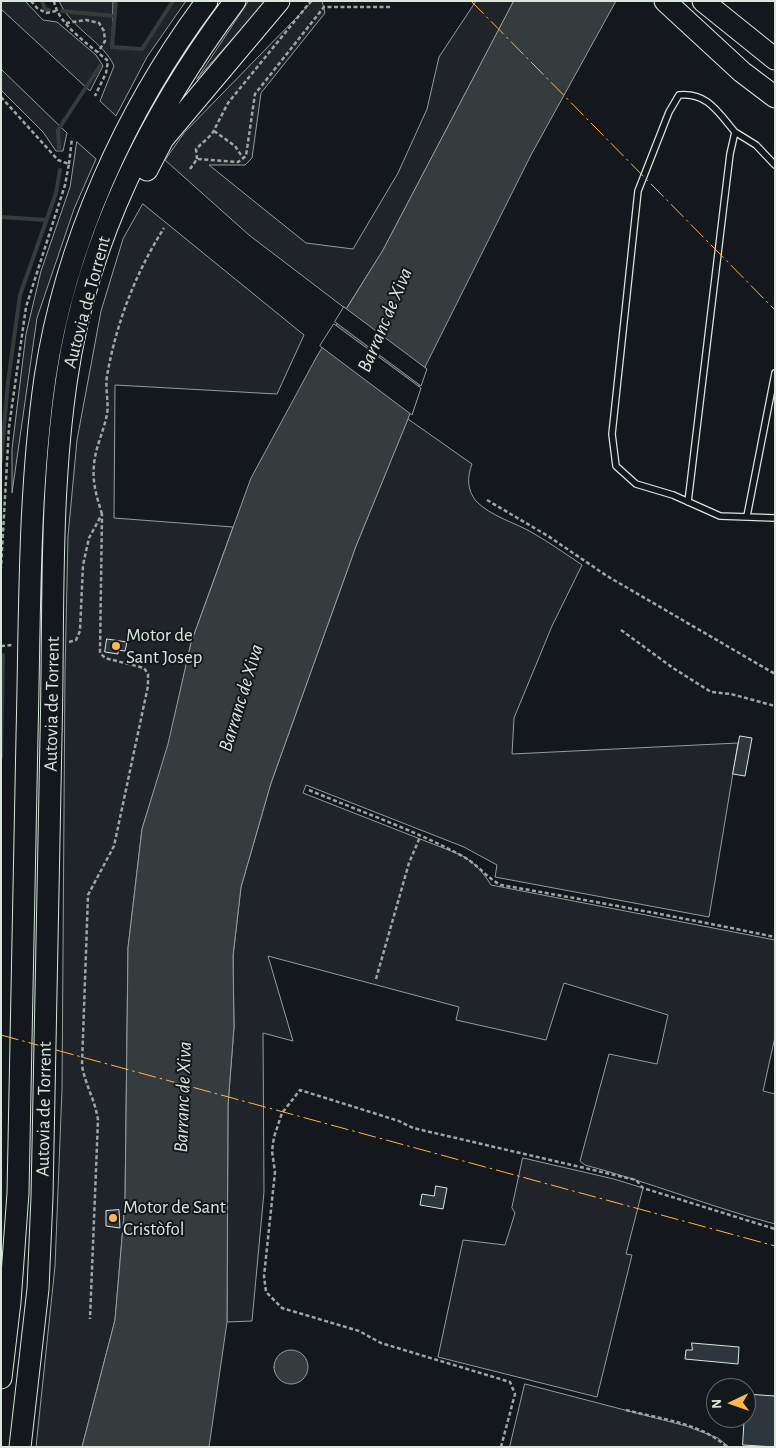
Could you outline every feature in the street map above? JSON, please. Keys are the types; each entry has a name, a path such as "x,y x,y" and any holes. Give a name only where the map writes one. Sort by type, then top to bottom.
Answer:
{"highway":[{"name":"Autovia de Torrent","path":"1,1378 10,1302 18,1194 33,493 46,377 60,307 82,231 132,120 183,34 207,1"},
{"name":"Autovia de Torrent","path":"20,1447 38,1288 42,1197 56,495 67,377 80,314 104,236 149,133 202,45 235,1"},
{"path":"56,495 74,380 87,316 113,238 163,139 279,1"},
{"path":"664,1 742,72 775,97"},
{"path":"702,1 775,59"}],"lane":[{"path":"775,165 756,145 735,132 712,105 693,94 679,95 670,112 638,191 612,434 616,466 636,484 688,502 720,516 775,518"},
{"path":"688,502 730,154 735,132"},
{"path":"747,516 775,373"}],"path":[{"path":"32,1 37,8 46,13 56,11"},
{"path":"54,1 56,11 66,23 108,61 106,73 95,96"},
{"path":"190,169 198,159 196,149 214,131 228,103 311,1"},
{"path":"198,159 238,162 246,156 255,94 324,7 391,7"},
{"path":"66,23 86,20 99,23 104,31 105,41 98,52"},
{"path":"1,97 58,160 69,164"},
{"path":"214,131 236,146 243,158"},
{"path":"1,568 4,550 9,427 26,307 66,184 72,138"},
{"path":"90,1319 98,1120 96,1103 85,1084 82,1065 86,912 88,895 114,846 148,686 148,674 144,668 105,658 100,653 102,514 94,492 94,465 104,432 108,408 106,379 133,285 145,258 164,228"},
{"path":"487,500 548,536 607,576 775,674"},
{"path":"69,642 76,640 80,632 84,565 89,538 102,514"},
{"path":"621,630 711,692 731,694 775,706"},
{"path":"1,646 14,645"},
{"path":"309,790 467,858 490,879 501,885 645,913 689,919 775,937"},
{"path":"376,979 409,863 420,837"},
{"path":"501,1447 516,1394 510,1382 381,1343 359,1331 282,1308 266,1292 264,1276 274,1172 272,1151 274,1137 282,1113 300,1090 399,1121 413,1128 636,1180 643,1188 775,1229"},
{"path":"626,1410 696,1428 715,1435 727,1447"}],"shaded area":[{"path":"1,1 25,1 43,20 57,22 96,55 103,66 90,91 2,10"},
{"path":"59,1 113,1 112,47 142,49 173,1 186,1 147,57 116,116 100,101 114,66 103,50 71,20"},
{"path":"249,1 266,1 197,79"},
{"path":"313,1 322,1 325,13 261,93 252,158 245,165 209,165 306,243 353,249 398,173 427,109 439,57 476,1 514,1 382,252 346,309 249,235 165,160 184,133"},
{"path":"1,69 67,133 63,151 56,151 43,132 1,90"},
{"path":"77,142 96,159 74,209 37,318 12,493 12,449 26,334 41,271 70,187"},
{"path":"143,204 304,335 277,394 115,385 114,518 233,527 191,643 169,744 142,829 128,948 125,1203 115,1320 82,1447 36,1447 55,1266 62,1089 65,672 68,536 77,440 101,311 123,239"},
{"path":"408,419 472,464 469,474 469,488 476,501 488,511 533,533 582,565 552,626 514,718 512,754 738,743 709,917 495,877 497,865 464,847 306,785 303,793 461,855 478,868 491,885 775,940 775,1037 763,1091 775,1094 775,1224 585,1165 580,1161 609,1054 657,1064 668,1015 564,983 546,1040 456,1020 459,1007 268,956 293,1041 263,1033 264,1192 252,1321 227,1322 228,1105 234,1027 233,956 241,887 271,783 356,546"},
{"path":"523,1158 614,1179 643,1188 626,1254 632,1255 597,1397 438,1357 463,1240 505,1245 515,1213 512,1208"},
{"path":"525,1384 686,1426 718,1438 729,1447 510,1447"}],"water":[{"name":"Barranc de Xiva","path":"514,1 616,1 531,155 426,365 408,419 356,546 271,783 241,887 233,956 234,1027 228,1105 227,1322 209,1447 82,1447 115,1320 125,1203 128,948 142,829 168,744 191,643 251,478 317,356 383,250"},
{"path":"291,1350 303,1355 308,1367 303,1379 291,1384 279,1379 274,1367 279,1355"}],"pier":[{"path":"344,307 427,369 421,386 335,322"},
{"path":"334,324 421,388 412,415 320,346"}],"building":[{"name":"Motor de Sant Josep","path":"107,639 127,642 125,651 118,650 118,654 105,652"},
{"path":"740,736 752,738 745,776 733,774"},
{"path":"436,1186 447,1188 443,1209 420,1205 422,1194 434,1196"},
{"name":"Motor de Sant Cristòfol","path":"119,1210 120,1228 106,1226 106,1211"},
{"path":"692,1343 739,1347 738,1364 685,1359 686,1350 692,1350"},
{"path":"756,1395 775,1396 775,1447 743,1445 744,1428 756,1428"}],"waterway":[{"path":"42,1 45,9 49,10"},
{"path":"116,1 112,47 142,49 173,1"},
{"path":"62,11 114,16"},
{"path":"59,149 58,130 100,66"},
{"path":"1,461 8,382 20,295 56,193 60,170"},
{"path":"1,217 46,220"},
{"path":"1,757 3,655"}],"power":[{"path":"471,1 775,310"},
{"path":"1,1035 775,1246"}],"place":[{"name":"Motor de Sant Josep","path":"116,646"},
{"name":"Motor de Sant Cristòfol","path":"113,1218"}]}
